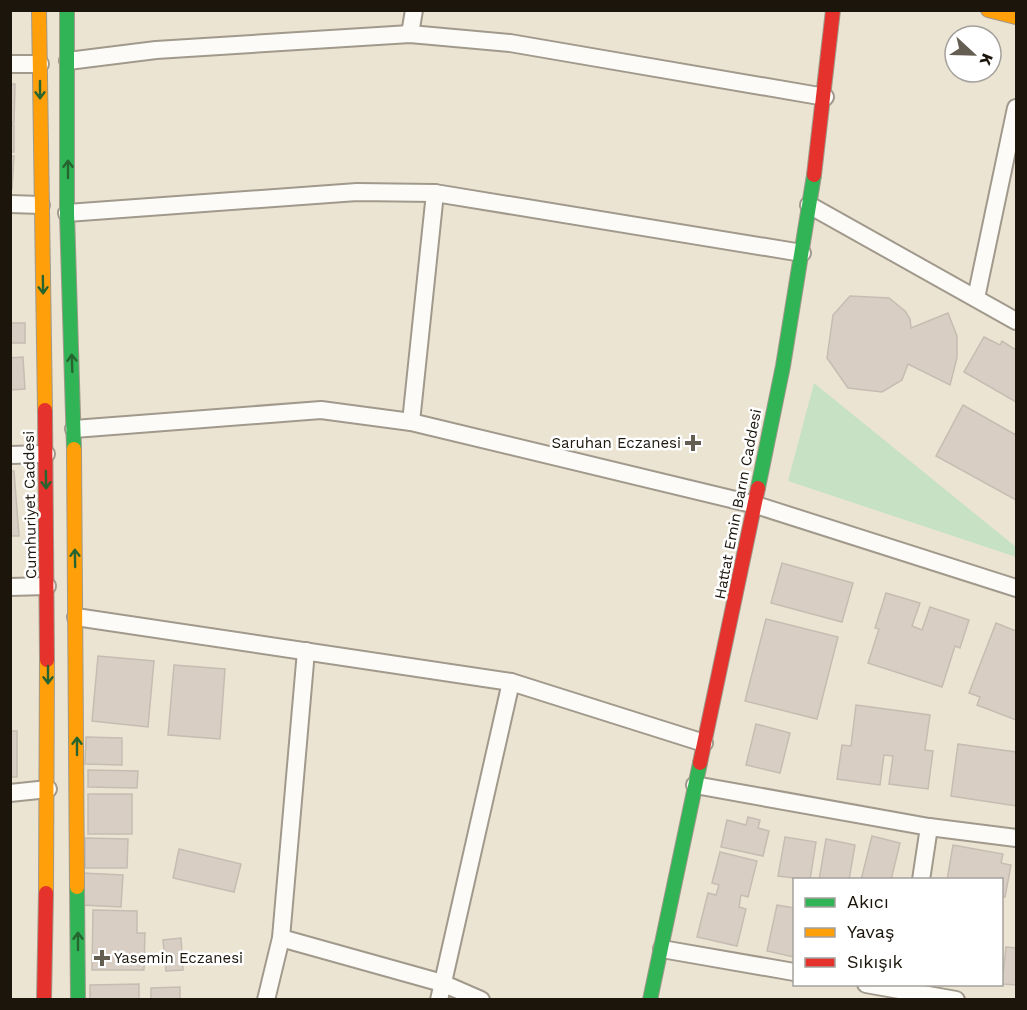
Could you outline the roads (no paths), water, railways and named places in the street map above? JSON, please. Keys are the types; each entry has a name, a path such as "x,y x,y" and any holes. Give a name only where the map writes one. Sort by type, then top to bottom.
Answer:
{"main road":[{"name":"Cumhuriyet Caddesi","path":"39,10 48,586 48,789 44,999"},
{"path":"67,10 68,213 74,429 78,999"},
{"name":"Hattat Emin Barın Caddesi","path":"650,999 756,506 802,253 825,97 833,10"},
{"path":"988,10 1017,18"}],"street":[{"path":"410,34 414,10"},
{"path":"68,61 156,50 410,34 510,43 825,97"},
{"path":"10,64 40,64"},
{"path":"976,298 1017,108"},
{"path":"68,213 357,192 435,194 802,253"},
{"path":"411,422 435,194"},
{"path":"10,204 41,205"},
{"path":"809,205 1017,321"},
{"path":"74,429 321,410 411,422 756,506 1017,588"},
{"path":"10,455 46,454"},
{"path":"10,587 48,586"},
{"path":"76,617 511,682 704,743"},
{"path":"266,999 281,938 306,651"},
{"path":"439,999 511,682"},
{"path":"695,785 928,827 1017,838"},
{"path":"10,793 48,789"},
{"path":"921,878 928,827"},
{"path":"281,938 442,983 481,999"},
{"path":"662,949 793,972"},
{"path":"876,986 956,999"}],"place":[{"name":"Saruhan Eczanesi","path":"693,443"},
{"name":"Yasemin Eczanesi","path":"102,958"}]}
